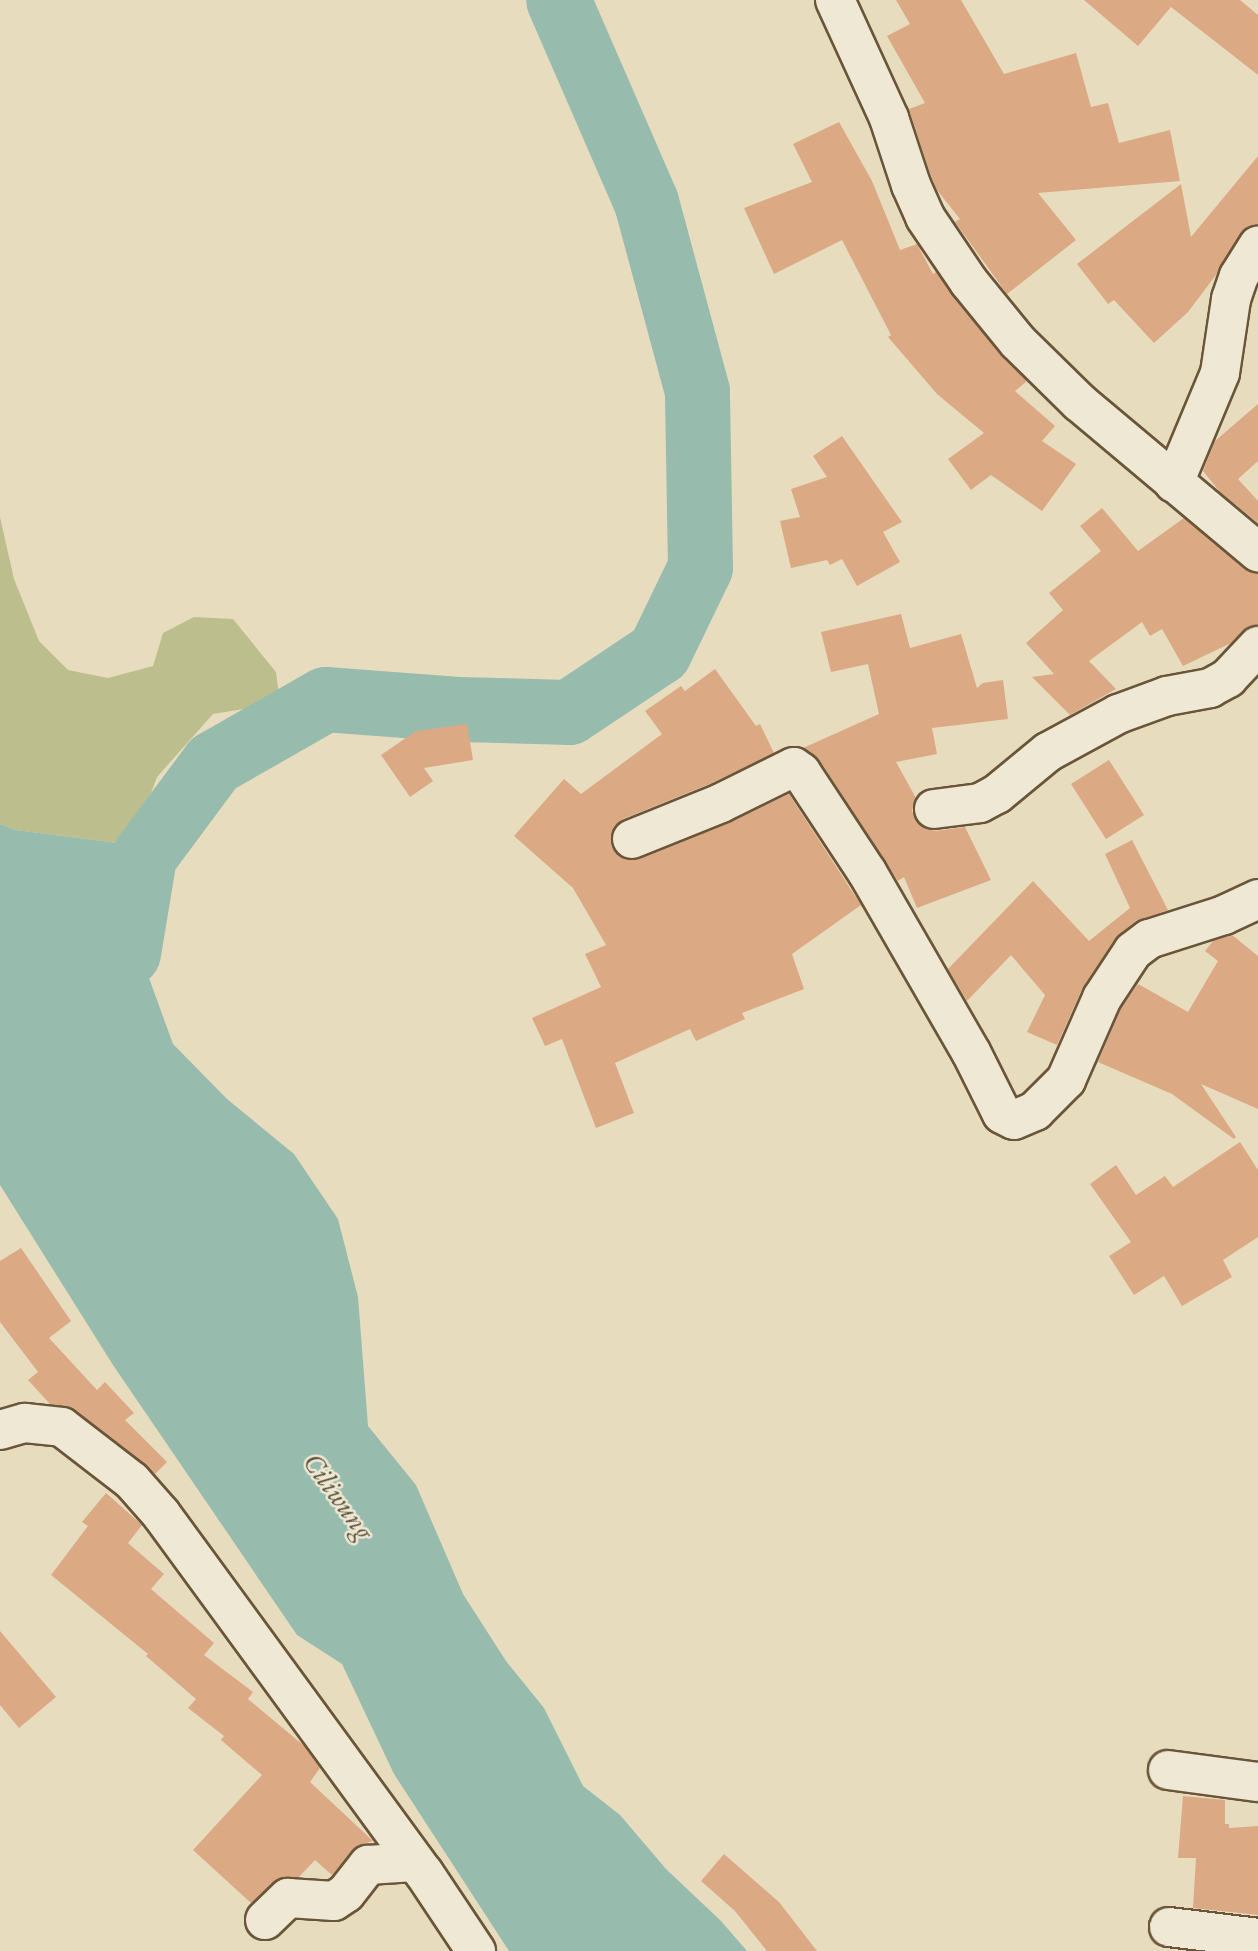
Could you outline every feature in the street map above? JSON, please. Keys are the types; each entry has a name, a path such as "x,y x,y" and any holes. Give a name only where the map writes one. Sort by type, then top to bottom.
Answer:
{"street":[{"path":"835,0 889,118 911,185 925,217 947,250 1018,342 1079,402 1258,552"},
{"path":"1174,483 1214,390 1225,345 1231,299 1239,276 1258,246"},
{"path":"934,809 980,803 997,793 1048,752 1118,714 1167,696 1210,688 1228,678 1258,646"},
{"path":"632,839 721,803 794,767 801,772 867,872 971,1052 1002,1114 1014,1121 1035,1111 1066,1080 1102,998 1133,951 1149,939 1224,915 1258,899"},
{"path":"0,1430 26,1423 62,1427 132,1481 161,1514 476,1951"},
{"path":"1168,1770 1258,1783"},
{"path":"265,1920 288,1898 334,1901 346,1893 368,1866 414,1862"},
{"path":"1169,1927 1258,1938"},
{"path":"1251,1951 1258,1945"}],"green space":[{"path":"0,517 14,579 39,641 68,670 108,678 153,666 163,633 194,617 233,619 276,672 280,703 213,714 157,777 137,831 125,844 16,830 0,824"}],"water":[{"name":"Ciliwung","path":"0,824 16,830 125,844 148,871 145,967 173,1044 227,1099 294,1154 338,1219 358,1297 368,1426 416,1485 463,1594 506,1661 544,1708 583,1786 620,1815 666,1869 721,1921 747,1951 509,1951 394,1774 342,1664 297,1635 113,1365 0,1185"}],"building":[{"path":"896,0 961,0 1004,74 1076,53 1091,107 1108,103 1119,143 1170,130 1180,181 1038,193 1076,240 1007,294 955,222 960,219 937,190 929,171 909,109 925,103 887,36 910,24"},
{"path":"1084,0 1240,0 1258,15 1258,75 1171,7 1138,46"},
{"path":"839,122 872,181 900,250 917,244 933,274 936,272 1001,356 1027,381 1015,391 1055,426 1042,441 1076,464 1042,511 991,475 971,490 948,459 984,433 937,394 888,337 891,335 842,240 774,274 744,208 812,182 793,144"},
{"path":"1258,156 1258,224 1248,226 1240,234 1216,275 1188,312 1154,343 1114,300 1108,304 1077,264 1181,184 1191,237"},
{"path":"1258,404 1258,461 1238,479 1258,501 1258,523 1220,492 1203,471 1215,441"},
{"path":"842,436 902,522 883,532 900,562 857,586 842,559 830,565 827,560 791,568 780,521 800,517 791,489 827,477 813,456"},
{"path":"1102,508 1138,551 1184,518 1244,569 1258,573 1258,624 1243,631 1231,643 1183,666 1162,629 1150,636 1142,622 1089,661 1116,689 1070,715 1032,677 1054,674 1026,643 1063,610 1049,593 1101,551 1080,526"},
{"path":"901,614 910,648 961,634 977,688 983,683 1003,680 1008,719 932,728 937,754 896,762 916,798 912,811 917,823 936,831 965,827 991,880 917,908 904,877 898,881 819,760 803,748 879,714 868,664 831,672 821,632"},
{"path":"715,669 756,726 760,724 774,753 712,783 623,819 614,826 611,835 612,848 619,857 628,860 640,859 729,823 789,794 861,905 792,954 804,989 742,1013 745,1019 696,1041 690,1029 615,1063 634,1113 596,1128 562,1039 545,1046 532,1018 601,987 585,954 606,945 573,888 514,836 564,779 581,794 662,734 645,711 681,686 685,691"},
{"path":"467,724 473,760 424,768 433,781 410,797 381,755 416,731"},
{"path":"1109,760 1144,815 1106,839 1071,784"},
{"path":"1132,840 1168,910 1136,921 1115,939 1082,989 1057,1045 1027,1032 1045,995 1011,955 967,1001 948,969 1033,881 1089,941 1130,908 1105,854"},
{"path":"1232,935 1258,956 1258,1109 1201,1084 1236,1137 1234,1139 1172,1094 1098,1062 1121,1008 1138,984 1188,1012 1218,961 1205,951 1213,941"},
{"path":"1240,1142 1258,1170 1258,1237 1223,1260 1232,1277 1182,1306 1164,1276 1134,1295 1109,1256 1131,1242 1090,1184 1116,1165 1136,1195 1165,1176 1173,1187"},
{"path":"21,1248 71,1321 49,1338 97,1390 105,1382 134,1413 125,1420 167,1462 155,1474 75,1410 50,1404 28,1380 38,1372 0,1322 0,1261"},
{"path":"106,1493 142,1525 128,1543 164,1574 151,1589 214,1643 204,1655 253,1692 248,1699 303,1745 320,1768 310,1782 373,1841 357,1846 332,1875 315,1860 299,1877 280,1878 251,1903 193,1850 262,1775 221,1740 224,1736 188,1708 196,1699 146,1656 148,1654 51,1575 88,1526 82,1522"},
{"path":"0,1631 56,1697 19,1728 0,1705"},
{"path":"1183,1796 1225,1800 1225,1824 1229,1824 1229,1828 1258,1826 1258,1915 1193,1908 1196,1858 1178,1858"},
{"path":"724,1854 779,1902 817,1951 767,1951 735,1911 701,1881"}],"waterway":[{"path":"128,953 144,856 213,763 325,699 458,709 569,712 659,652 700,567 697,391 646,202 558,0"}]}
